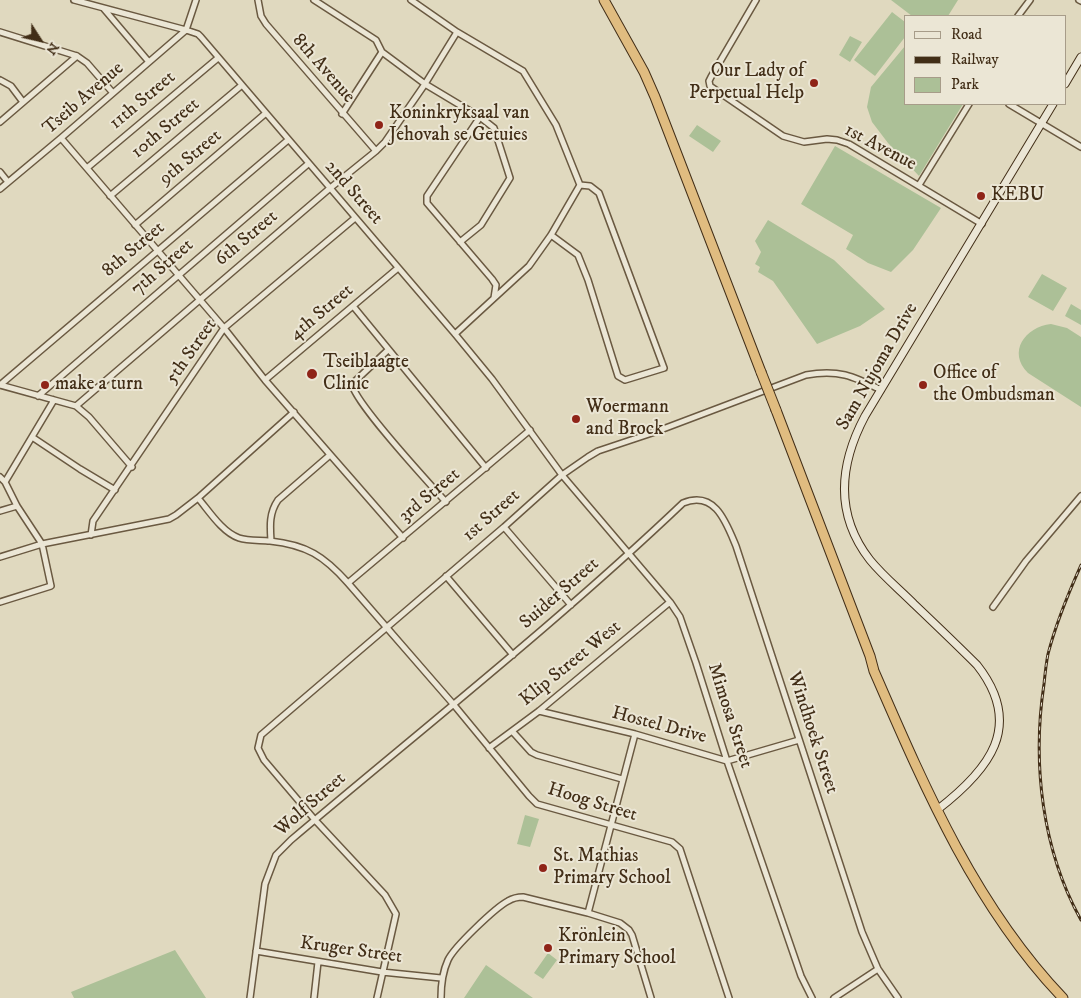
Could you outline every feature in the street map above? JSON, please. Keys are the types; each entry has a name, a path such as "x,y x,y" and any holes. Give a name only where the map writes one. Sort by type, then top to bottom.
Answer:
{"highway":[{"path":"604,0 644,72 655,97 870,656 874,671 918,772 1001,922 1026,956 1063,998"}],"main road":[{"path":"1066,82 1081,57"},
{"name":"Sam Nujoma Drive","path":"939,808 982,769 991,755 998,735 999,714 993,688 984,674 948,636 882,574 861,546 852,529 845,492 848,457 858,429 1052,105"}],"street":[{"name":"2nd Street","path":"74,0 198,34 455,334 492,379 562,475"},
{"path":"186,30 196,0"},
{"name":"8th Avenue","path":"258,0 261,16 266,24 376,152"},
{"path":"314,0 376,40 382,52 425,84 480,117 494,128 510,178 481,225 460,242"},
{"path":"411,0 457,32 523,71 556,125 580,185"},
{"name":"1st Avenue","path":"756,0 711,77 709,81 710,86 783,136 804,142 827,138 849,144 982,224"},
{"path":"1019,15 1030,0"},
{"path":"104,8 149,62"},
{"name":"Tseib Avenue","path":"0,189 186,30"},
{"path":"0,32 77,56 87,63 113,93"},
{"name":"6th Street","path":"76,406 329,189 376,152 425,84 457,32"},
{"path":"342,114 382,52"},
{"path":"0,122 77,56"},
{"name":"11th Street","path":"86,168 218,58"},
{"path":"0,80 11,86 23,102"},
{"name":"10th Street","path":"110,196 242,85"},
{"path":"919,185 968,105"},
{"path":"1011,105 1081,147"},
{"name":"9th Street","path":"135,225 266,113"},
{"path":"480,117 427,196 427,203 496,285 494,298"},
{"path":"61,138 224,328 265,380 403,538"},
{"name":"8th Street","path":"0,385 156,250 288,140"},
{"name":"7th Street","path":"38,396 308,164"},
{"path":"0,172 8,182"},
{"path":"551,235 578,255 588,280 618,376 625,380 664,368 598,193 590,186 580,185"},
{"path":"455,334 529,266 551,235 580,185"},
{"name":"5th Street","path":"91,535 94,522 224,328 355,218"},
{"name":"4th Street","path":"265,380 398,268"},
{"path":"353,306 486,468"},
{"path":"388,350 352,384 354,393 446,502"},
{"name":"1st Street","path":"377,998 396,914 385,895 315,820 264,760 258,748 262,735 562,475 598,451 655,432 806,375 824,372 840,373 882,390"},
{"path":"0,385 76,406 89,417 132,467"},
{"path":"6,482 54,400"},
{"path":"0,557 42,544 168,519 198,498 294,412"},
{"name":"3rd Street","path":"348,583 530,430"},
{"path":"32,437 116,490"},
{"path":"270,541 270,516 272,508 278,500 330,454"},
{"name":"Mimosa Street","path":"562,475 670,602 680,617 801,976 812,998"},
{"path":"0,477 6,482 17,506 42,544 51,586 0,602"},
{"path":"993,607 1026,561 1081,496"},
{"name":"Hoog Street","path":"198,498 224,528 240,539 292,545 316,553 332,565 537,804 672,842 680,849 729,998"},
{"name":"Windhoek Street","path":"683,503 700,499 710,504 717,510 729,528 862,932 878,969 898,998"},
{"name":"Suider Street","path":"454,705 629,555 683,503"},
{"path":"0,511 17,506"},
{"path":"504,527 571,606"},
{"path":"446,576 513,655"},
{"name":"Klip Street West","path":"489,748 539,710 670,602"},
{"name":"Wolf Street","path":"250,998 265,884 276,855 291,840 454,705"},
{"name":"Hostel Drive","path":"539,710 635,734 727,761 798,740"},
{"path":"512,731 532,752 538,755 622,779"},
{"path":"588,913 635,734"},
{"path":"441,998 442,978 447,962 454,950 510,900 523,897 588,913 620,923 629,930 651,998"},
{"name":"Kruger Street","path":"256,951 382,972 442,978"},
{"path":"314,998 318,962"},
{"path":"834,998 878,969"}],"green space":[{"path":"891,0 958,0 949,15 911,15"},
{"path":"892,12 904,21 904,38 875,76 854,60"},
{"path":"850,36 862,42 850,62 839,55"},
{"path":"904,47 904,105 962,105 919,176 888,143 872,122 867,107 871,87"},
{"path":"697,125 721,141 713,152 689,136"},
{"path":"835,146 941,208 913,250 891,272 868,263 846,249 853,235 801,204"},
{"path":"768,220 834,260 885,309 860,326 817,344 773,281 758,272 760,267 755,264 761,252 755,241"},
{"path":"1042,274 1067,288 1053,311 1028,297"},
{"path":"1071,304 1081,310 1081,325 1065,316"},
{"path":"1051,324 1067,328 1081,337 1081,407 1028,373 1019,357 1019,349 1027,335 1033,330"},
{"path":"525,815 539,819 530,847 517,844"},
{"path":"175,950 206,998 74,998 71,992"},
{"path":"548,953 557,960 543,979 534,973"},
{"path":"486,965 533,998 464,998"}],"railway":[{"path":"1081,565 1063,609 1048,654 1039,744 1043,805 1049,835 1057,865 1081,920"}],"place":[{"name":"Our Lady of Perpetual Help","path":"814,83"},
{"name":"Koninkryksaal van Jehovah se Getuies","path":"379,125"},
{"name":"KEBU","path":"981,196"},
{"name":"Tseiblaagte Clinic","path":"312,374"},
{"name":"make a turn","path":"45,385"},
{"name":"Office of the Ombudsman","path":"923,385"},
{"name":"Woermann and Brock","path":"576,419"},
{"name":"St. Mathias Primary School","path":"543,868"},
{"name":"Krönlein Primary School","path":"548,948"}]}
